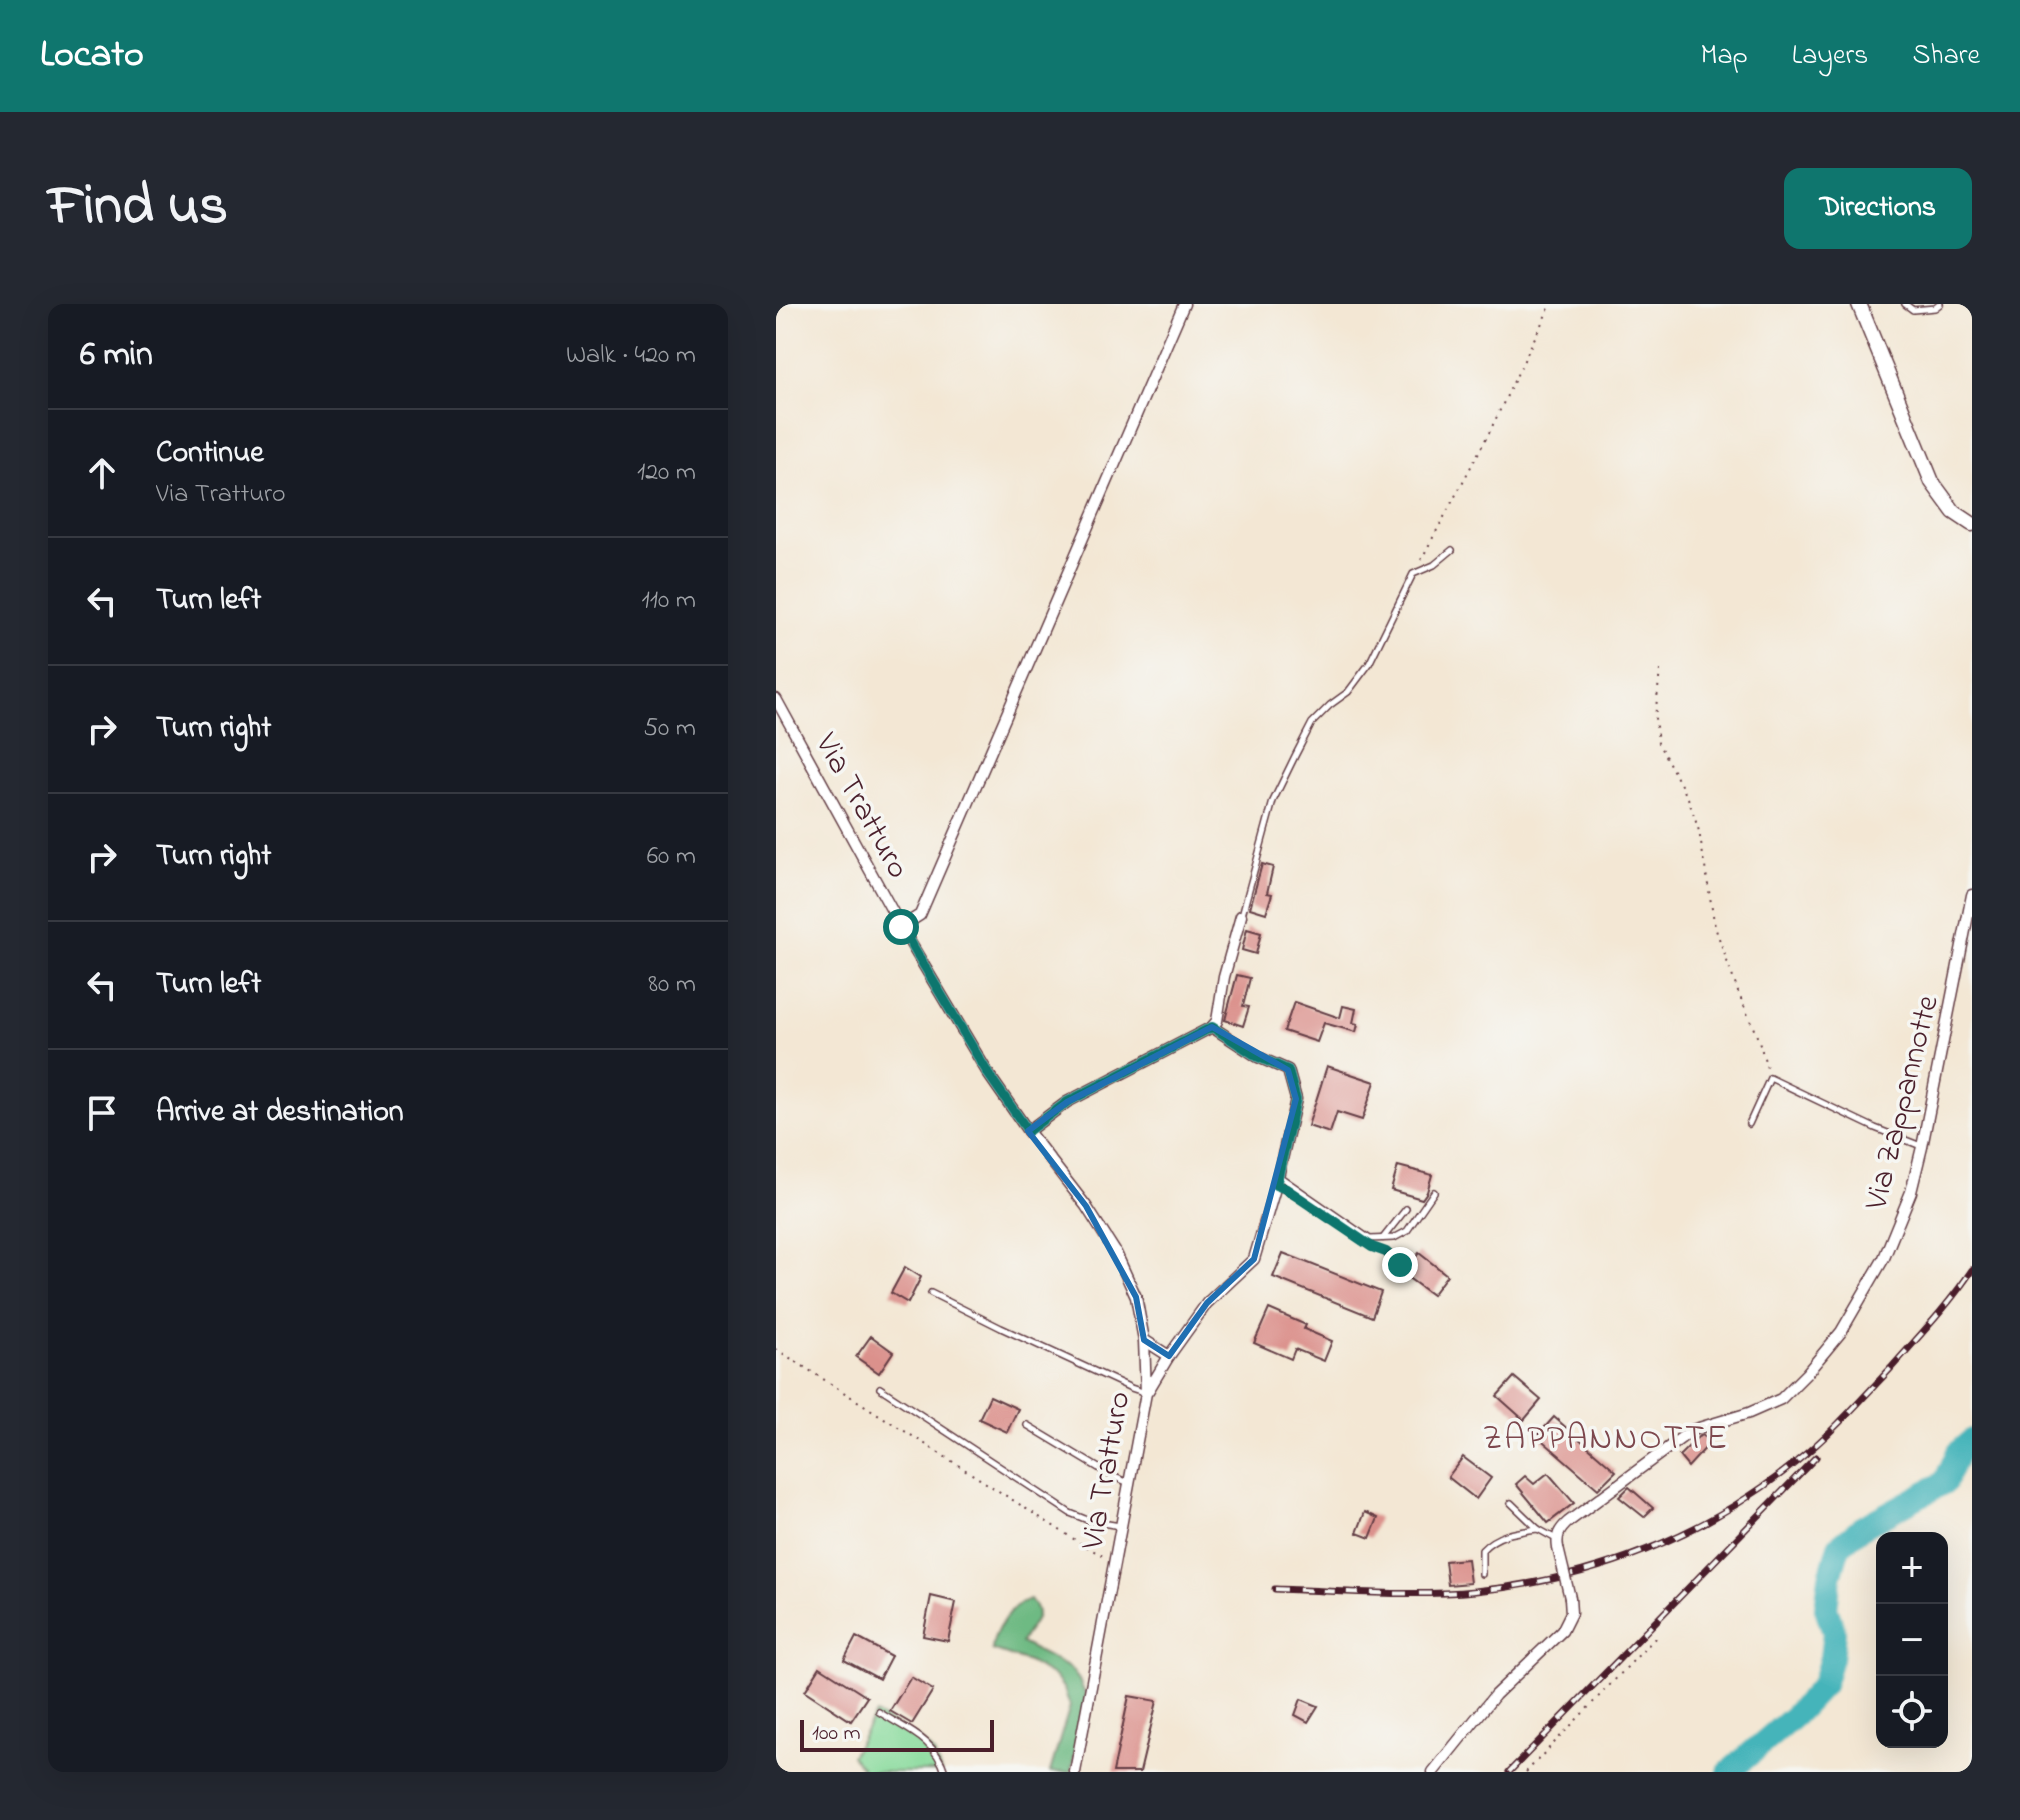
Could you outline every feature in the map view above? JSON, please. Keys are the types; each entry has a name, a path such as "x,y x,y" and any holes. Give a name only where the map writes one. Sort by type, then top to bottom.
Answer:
{"main road":[{"path":"1859,304 1932,482 1954,512 1972,524"}],"street":[{"path":"901,927 920,915 1184,304"},
{"name":"Via Tratturo","path":"776,699 901,927 989,1075 1086,1206 1116,1253 1136,1297 1144,1340 1146,1393 1075,1772"},
{"name":"Via Zappannotte","path":"1557,1544 1560,1529 1568,1522 1692,1430 1749,1413 1781,1399 1841,1332 1884,1258 1911,1192 1972,895"},
{"path":"1028,1131 1067,1102 1212,1027 1217,1021 1224,977 1241,916"},
{"path":"1146,1393 1207,1303 1254,1259 1296,1099 1288,1070 1258,1057 1212,1027"},
{"path":"1144,1340 1169,1356"},
{"path":"1433,1772 1495,1695 1562,1631 1571,1613 1557,1544"}],"lane":[{"path":"1905,304 1913,310 1935,308 1940,304"},
{"path":"1241,916 1273,801 1312,723 1348,692 1369,664 1413,574 1434,565 1452,550"},
{"path":"1749,1124 1770,1078 1922,1147"},
{"path":"1277,1180 1370,1239 1394,1238 1407,1231 1434,1192"},
{"path":"1277,1180 1372,1247 1386,1252 1400,1265"},
{"path":"1382,1238 1406,1209"},
{"path":"931,1293 1146,1393"},
{"path":"880,1388 1070,1513 1090,1521 1121,1526"},
{"path":"1027,1425 1129,1484"},
{"path":"1511,1503 1557,1544"},
{"path":"1482,1574 1482,1550 1490,1541 1510,1533 1538,1529"},
{"path":"879,1712 931,1744 945,1772"}],"path":[{"path":"1413,574 1489,433 1551,304"},
{"path":"1660,670 1655,718 1658,743 1692,809 1699,831 1715,927 1770,1078"},
{"path":"776,1349 1080,1543 1115,1562"},
{"path":"1526,1772 1659,1634"}],"highlighted area":[{"path":"1212,1027 1288,1070 1296,1099 1254,1259 1207,1303 1169,1356 1144,1340 1136,1297 1086,1206 1028,1131 1067,1102"}],"green space":[{"path":"1030,1600 1035,1606 1036,1617 1021,1643 1070,1668 1086,1696 1071,1772 1050,1772 1070,1706 1064,1689 1055,1677 1028,1662 992,1650 1004,1619 1016,1607"},
{"path":"875,1714 919,1739 934,1753 941,1772 860,1772 862,1768 851,1756"}],"building":[{"path":"1262,864 1273,867 1267,893 1272,894 1266,913 1250,908"},
{"path":"1247,929 1261,933 1256,954 1242,950"},
{"path":"1237,975 1250,978 1243,1006 1249,1007 1243,1026 1225,1020"},
{"path":"1294,1002 1340,1018 1343,1006 1356,1009 1353,1023 1358,1024 1356,1032 1324,1023 1317,1042 1284,1031"},
{"path":"1327,1066 1375,1082 1362,1120 1337,1112 1330,1133 1308,1126"},
{"path":"1398,1166 1432,1175 1422,1199 1391,1190"},
{"path":"1283,1253 1381,1292 1372,1317 1273,1277"},
{"path":"1419,1253 1447,1275 1432,1295 1403,1274"},
{"path":"905,1267 921,1277 908,1303 891,1293"},
{"path":"1269,1309 1306,1325 1304,1329 1332,1341 1324,1361 1295,1349 1291,1359 1254,1343"},
{"path":"871,1336 893,1352 879,1373 856,1357"},
{"path":"1514,1377 1541,1400 1524,1420 1497,1396"},
{"path":"990,1396 1018,1409 1007,1432 979,1419"},
{"path":"1554,1417 1616,1471 1598,1489 1537,1436"},
{"path":"1703,1435 1710,1443 1688,1467 1679,1456"},
{"path":"1463,1457 1491,1478 1476,1499 1448,1477"},
{"path":"1548,1473 1574,1503 1548,1523 1516,1484 1525,1476 1534,1484"},
{"path":"1629,1487 1653,1508 1644,1517 1619,1497"},
{"path":"1365,1512 1378,1518 1370,1538 1357,1533"},
{"path":"1467,1559 1470,1583 1448,1585 1445,1561"},
{"path":"931,1596 956,1602 948,1641 923,1636"},
{"path":"856,1637 891,1656 879,1679 844,1660"},
{"path":"820,1667 867,1697 851,1721 805,1691"},
{"path":"911,1677 933,1690 912,1724 890,1711"},
{"path":"1129,1696 1157,1701 1140,1772 1113,1772"},
{"path":"1301,1699 1318,1706 1308,1722 1295,1715"}],"waterway":[{"path":"1729,1772 1794,1716 1823,1685 1834,1632 1826,1608 1830,1577 1839,1546 1861,1528 1945,1482 1958,1452 1972,1440"}],"railway":[{"path":"1275,1589 1425,1594 1519,1585 1604,1565 1685,1532 1761,1488 1821,1440 1923,1332 1972,1270"},
{"path":"1509,1772 1816,1457"}],"district":[{"name":"ZAPPANNOTTE","path":"1606,1436"}],"route":[{"path":"901,927 989,1075 1028,1131 1067,1102 1212,1027 1258,1057 1288,1070 1296,1099 1276,1185 1372,1247 1386,1252 1400,1265"}]}
